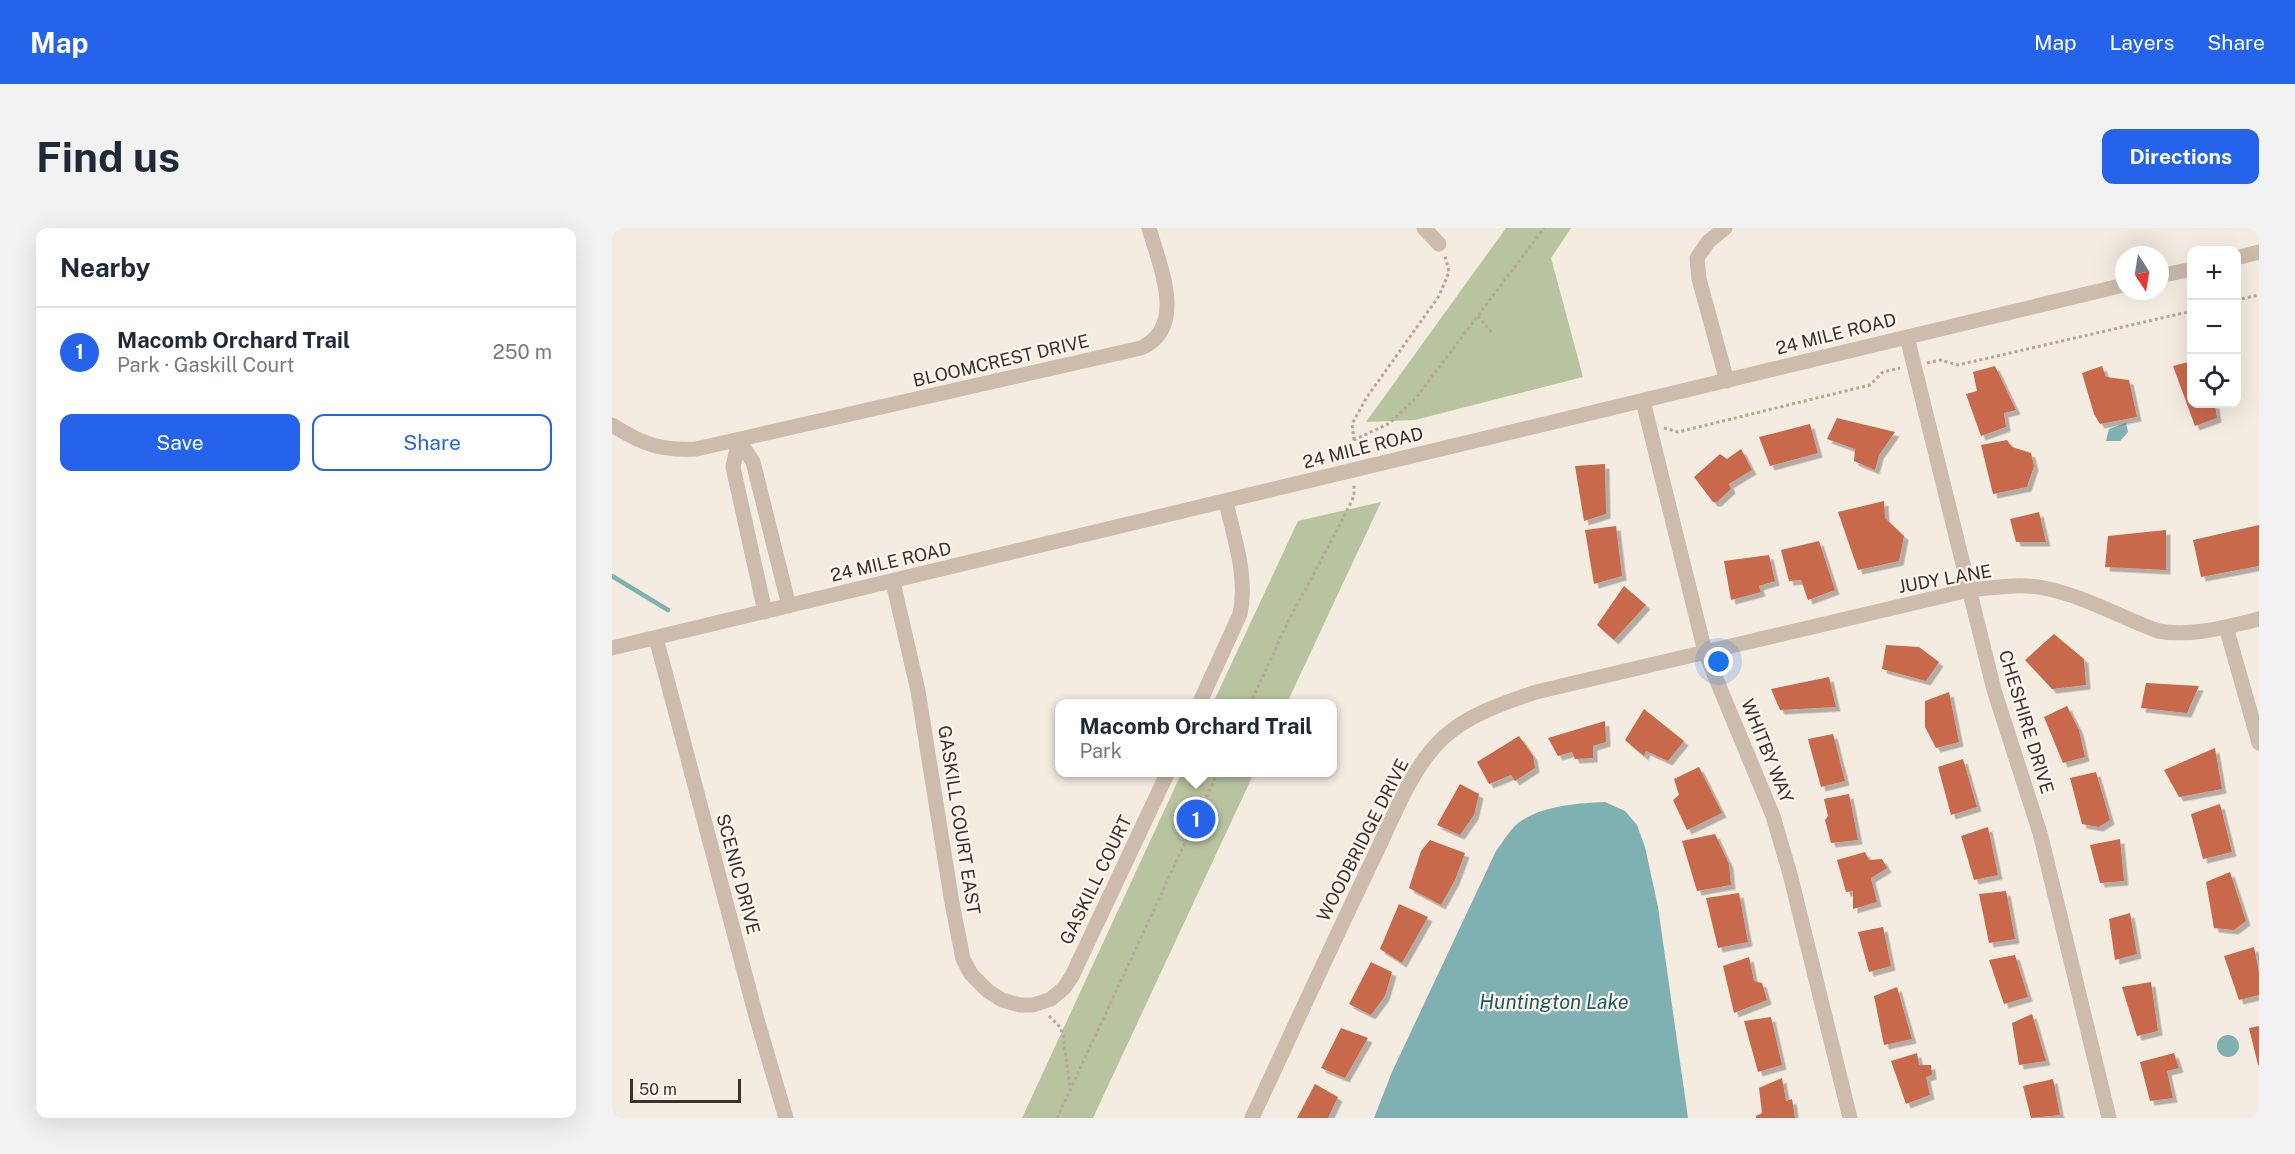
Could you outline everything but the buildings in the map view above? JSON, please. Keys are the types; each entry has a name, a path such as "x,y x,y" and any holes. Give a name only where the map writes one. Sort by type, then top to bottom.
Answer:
{"street":[{"name":"BLOOMCREST DRIVE","path":"612,425 633,438 653,446 673,450 696,448 1149,345 1161,334 1167,316 1167,298 1149,228"},
{"path":"1424,228 1439,244"},
{"path":"1725,228 1708,242 1697,258 1699,279 1727,381"},
{"path":"2241,257 2259,252"},
{"path":"2169,274 2187,270"},
{"name":"24 MILE ROAD","path":"612,648 2115,287"},
{"name":"CHESHIRE DRIVE","path":"1906,337 1994,690 2040,833 2109,1118"},
{"name":"WHITBY WAY","path":"1643,401 1705,652 1773,816 1790,874 1850,1118"},
{"path":"739,440 753,462 789,606"},
{"path":"739,440 733,467 765,612"},
{"path":"1201,699 1240,614 1243,600 1243,582 1226,502"},
{"name":"GASKILL COURT EAST","path":"893,582 918,691 963,959 971,974 988,991 1002,1000 1020,1005 1036,1004 1051,999"},
{"name":"JUDY LANE","path":"1705,652 1969,590 2019,586 2042,588 2065,594 2148,627 2170,633 2184,634 2259,619"},
{"path":"2226,627 2259,743"},
{"name":"SCENIC DRIVE","path":"656,638 756,1016 786,1118"},
{"name":"WOODBRIDGE DRIVE","path":"1252,1118 1352,902 1410,784 1433,749 1444,737 1469,719 1536,692 1705,652"},
{"name":"GASKILL COURT","path":"1051,999 1064,988 1072,976 1166,777"}],"path":[{"path":"1354,440 1352,424 1367,398 1439,296 1449,272 1439,244"},
{"path":"2241,299 2259,295"},
{"path":"1478,315 1492,333"},
{"path":"1057,1118 1216,777"},
{"path":"1036,1004 1060,1027 1071,1089"}],"green space":[{"path":"1506,228 1571,228 1551,258 1583,377 1415,420 1366,422"},
{"path":"1381,502 1289,699 1215,699 1298,521"},
{"path":"1180,777 1252,777 1093,1118 1022,1118"}],"water":[{"path":"2126,423 2128,432 2120,441 2106,441 2109,429"},
{"name":"Huntington Lake","path":"1605,802 1625,811 1637,825 1645,847 1658,907 1688,1118 1374,1118 1392,1072 1496,851 1509,833 1526,818 1547,809"},
{"path":"2228,1035 2238,1042 2239,1046 2232,1056 2228,1057 2218,1050 2217,1046 2224,1036"}],"waterway":[{"path":"612,576 668,610"}],"place":[{"name":"Macomb Orchard Trail","path":"1196,819"}]}
